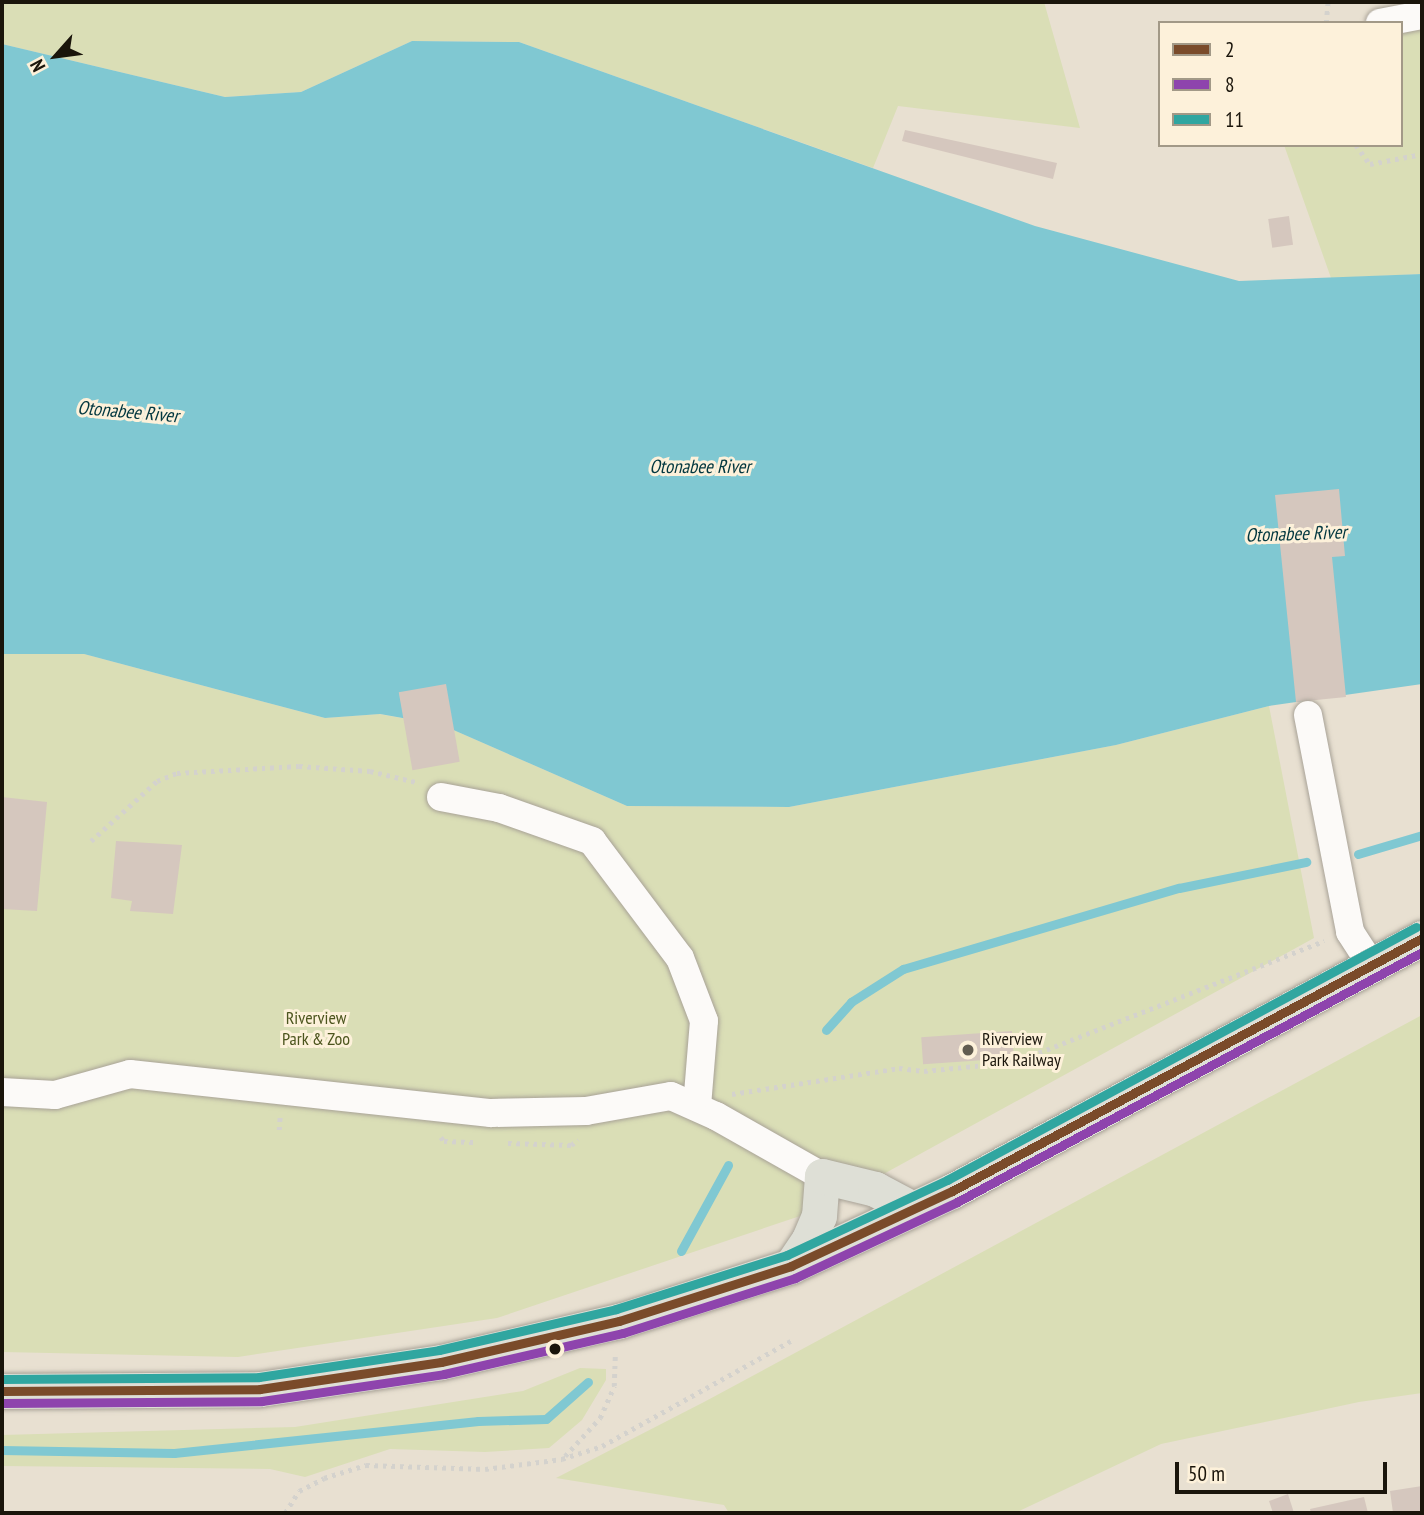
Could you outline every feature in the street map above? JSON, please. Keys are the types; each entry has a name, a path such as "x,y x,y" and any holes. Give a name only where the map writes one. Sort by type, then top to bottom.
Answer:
{"main road":[{"path":"2,1391 260,1389 441,1362 619,1321 790,1266 952,1191 1422,938"},
{"path":"790,1266 809,1239 818,1216 821,1175 875,1189 911,1208"}],"lane":[{"path":"1390,21 1422,15"},
{"path":"1308,715 1350,932 1371,964"},
{"path":"441,797 499,808 592,841 680,958 704,1021 697,1104"},
{"path":"2,1092 55,1095 130,1074 491,1113 586,1111 671,1096 697,1104 821,1175"}],"path":[{"path":"1326,21 1328,2"},
{"path":"1357,147 1370,164 1422,154"},
{"path":"91,841 157,781 177,773 299,766 370,771 417,781 441,797"},
{"path":"697,1104 765,1087 899,1068 924,1071 1015,1062 1350,932"},
{"path":"285,1513 299,1491 324,1478 366,1465 485,1469 562,1459 602,1446 791,1341"},
{"path":"562,1459 600,1418 614,1387 615,1353"}],"green space":[{"path":"2,2 1044,2 1080,128 898,106 873,168 519,42 412,41 301,92 225,97 2,44"},
{"path":"1422,28 1422,274 1331,278 1285,147 1403,147 1403,32"},
{"name":"Riverview Park & Zoo","path":"2,654 84,654 325,718 379,714 442,725 627,806 789,807 1116,745 1269,706 1314,938 818,1210 497,1318 238,1357 2,1352"},
{"path":"1422,1015 1422,1393 1359,1402 1161,1444 1015,1513 729,1513 724,1505 556,1478 704,1402"},
{"path":"580,1368 606,1369 606,1380 582,1420 549,1448 485,1452 390,1449 305,1477 270,1469 2,1466 2,1435 295,1427 523,1391"}],"water":[{"name":"Otonabee River","path":"412,41 519,42 1035,226 1239,281 1422,274 1422,684 1269,706 1116,745 789,807 627,806 442,725 380,714 325,718 84,654 2,654 2,44 225,97 301,92"}],"building":[{"path":"905,130 1057,163 1053,179 902,141"},
{"path":"1289,216 1293,245 1272,248 1268,219"},
{"path":"1339,489 1345,556 1332,557 1346,697 1296,702 1275,495"},
{"path":"446,684 460,762 412,770 399,692"},
{"path":"2,797 47,802 37,911 2,909"},
{"path":"116,841 182,845 173,914 130,911 132,901 111,898"},
{"name":"Riverview Park Railway","path":"1012,1031 1014,1058 923,1064 921,1037"},
{"path":"1422,1486 1422,1513 1393,1513 1390,1491"},
{"path":"1288,1494 1294,1513 1273,1513 1269,1501"},
{"path":"1364,1497 1368,1513 1311,1513 1310,1509"}],"waterway":[{"path":"1358,854 1422,835"},
{"path":"826,1030 851,1002 903,969 1179,888 1306,862"},
{"path":"681,1251 728,1165"},
{"path":"2,1450 174,1453 478,1421 546,1419 588,1382"}],"transit line":[{"name":"11","path":"2,1379 259,1377 439,1350 616,1309 787,1255 947,1180 1416,927"},
{"name":"2","path":"2,1391 260,1389 441,1362 619,1321 791,1266 952,1191 1422,938"},
{"name":"8","path":"2,1403 262,1401 444,1374 623,1333 795,1278 957,1202 1422,952"}],"place":[{"name":"Riverview Park Railway","path":"968,1050"}]}
